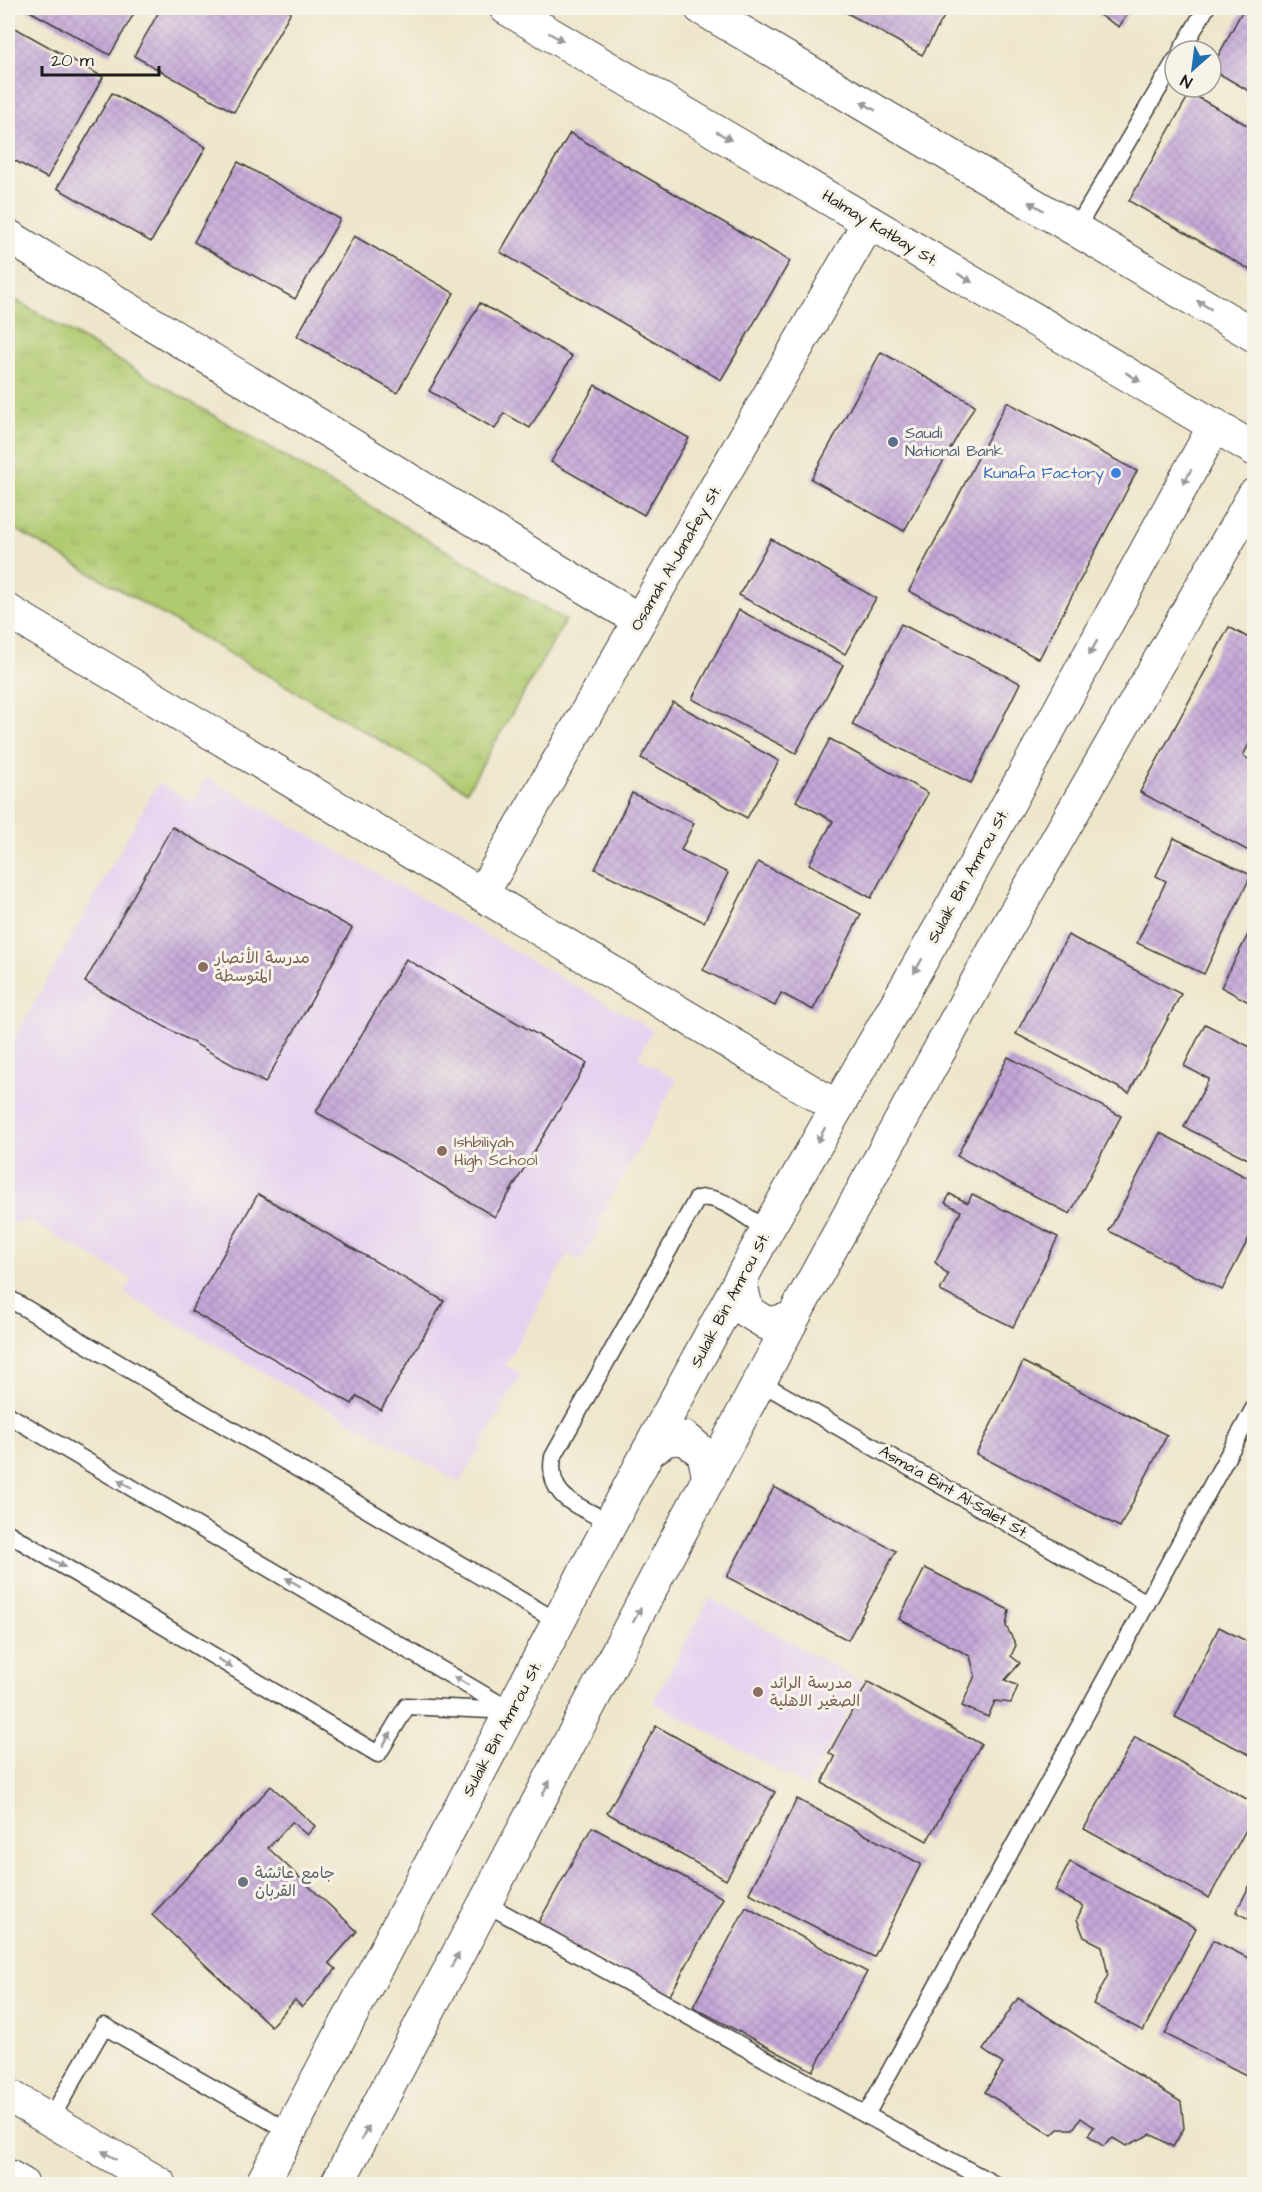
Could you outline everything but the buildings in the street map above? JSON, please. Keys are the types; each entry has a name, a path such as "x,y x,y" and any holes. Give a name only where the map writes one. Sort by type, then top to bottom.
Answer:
{"street":[{"name":"Halmay Katbay St.","path":"506,8 1254,449"},
{"path":"701,8 1254,335"},
{"name":"Osamah Al-Janafey St.","path":"482,894 869,222"},
{"path":"8,236 639,620"},
{"name":"Sulaik Bin Amrou St.","path":"262,2184 767,1230 957,897 1215,425"},
{"path":"337,2184 792,1319 1001,938 1254,495"},
{"path":"8,611 837,1107"},
{"path":"740,1281 747,1311 768,1324 792,1319"},
{"path":"648,1452 667,1439 685,1438 704,1454 709,1479"},
{"path":"8,2095 160,2184"},
{"path":"8,2176 22,2184"}],"lane":[{"path":"1188,39 1206,8"},
{"path":"1076,229 1163,81"},
{"path":"610,1523 558,1494 550,1473 553,1456 697,1198 706,1196 716,1199 767,1230"},
{"path":"8,1298 558,1622"},
{"name":"Asma'a Bint Al-Salet St.","path":"760,1382 1147,1603"},
{"path":"866,2115 1254,1408"},
{"path":"8,1415 511,1711"},
{"path":"8,1533 378,1754 407,1706 511,1711"},
{"path":"485,1903 994,2184"},
{"path":"50,2120 104,2026 290,2132"}],"shaded area":[{"path":"207,777 653,1030 638,1057 677,1080 598,1221 602,1224 582,1261 568,1254 505,1365 521,1374 460,1483 125,1294 132,1279 24,1218 19,1225 8,1219 8,1050 158,783 193,802"},
{"name":"مدرسة الرائد الصغير الاهلية","path":"710,1598 864,1683 807,1786 653,1702"}],"green space":[{"path":"8,296 566,620 467,791 8,525"}],"place":[{"name":"Saudi National Bank","path":"893,442"},
{"name":"Kunafa Factory","path":"1116,473"},
{"name":"مدرسة الأنصار المتوسطة","path":"203,967"},
{"name":"Ishbiliyah High School","path":"442,1151"},
{"name":"مدرسة الرائد الصغير الاهلية","path":"758,1692"},
{"name":"جامع عائشة القربان","path":"243,1882"}]}
